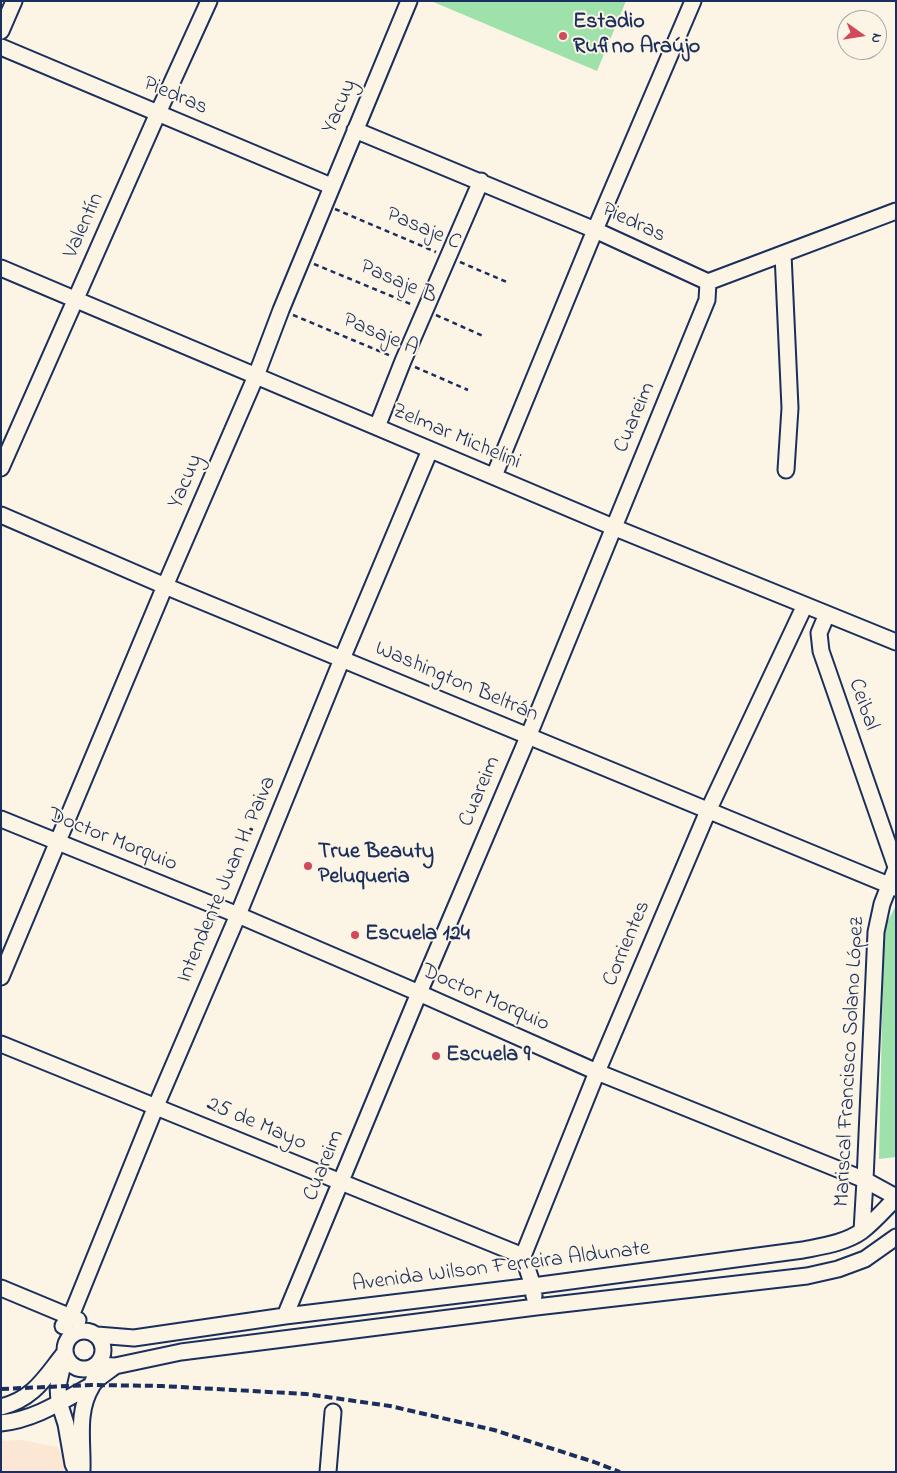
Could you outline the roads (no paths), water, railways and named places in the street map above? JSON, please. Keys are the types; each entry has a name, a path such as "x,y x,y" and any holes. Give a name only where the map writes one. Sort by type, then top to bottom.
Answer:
{"street":[{"path":"1,31 14,1"},
{"name":"Valentín","path":"1,468 209,1"},
{"name":"Yacuy","path":"1,978 165,586 256,376 331,186 409,1"},
{"path":"494,476 595,230 693,1"},
{"name":"Piedras","path":"1,47 331,186"},
{"name":"Piedras","path":"355,130 595,230 708,282"},
{"path":"377,427 403,361 481,182"},
{"path":"708,282 896,211"},
{"path":"783,254 790,408 786,470"},
{"name":"Zelmar Michelini","path":"1,268 613,528 896,642"},
{"name":"Cuareim","path":"286,1316 708,300 708,282"},
{"name":"Intendente Juan H. Paiva","path":"67,1321 238,915 342,659 430,450"},
{"name":"Washington Beltrán","path":"1,515 165,586 892,887"},
{"name":"Corrientes","path":"523,1256 597,1072 708,811 804,605"},
{"name":"Ceibal","path":"827,614 819,633 821,651 896,867"},
{"name":"Doctor Morquio","path":"1,819 238,915 597,1072 865,1180 896,1198"},
{"name":"Mariscal Francisco Solano López","path":"862,1231 876,932 882,904 892,887 896,867"},
{"name":"25 de Mayo","path":"1,1044 523,1256"},
{"name":"Avenida Wilson Ferreira Aldunate","path":"93,1334 134,1338 286,1316 802,1250 834,1243 862,1231 896,1198"},
{"name":"Avenida Wilson Ferreira Aldunate","path":"97,1366 115,1366 181,1352 536,1307 807,1276 838,1269 865,1259 896,1237"},
{"path":"523,1256 536,1307"},
{"path":"1,1288 52,1309 67,1321 83,1322 103,1344 104,1350 97,1366 80,1421 82,1472"},
{"path":"67,1321 65,1351 58,1386 59,1402 66,1424 73,1464 77,1472"},
{"path":"1,1407 12,1404 38,1387 65,1351 72,1336 83,1331 93,1334"},
{"path":"65,1351 67,1360 75,1368 85,1370 97,1366"},
{"name":"Avenida Wilson Ferreira Aldunate","path":"1,1423 11,1422 34,1414 59,1402 92,1385 115,1366"},
{"path":"328,1472 333,1412"},
{"path":"34,1414 66,1424"}],"railway":[{"path":"1,1389 92,1385 162,1386 306,1394 390,1406 494,1430 620,1472"}],"place":[{"name":"Estadio Rufino Araújo","path":"563,36"},
{"name":"True Beauty Peluqueria","path":"308,866"},
{"name":"Escuela 124","path":"355,935"},
{"name":"Escuela 9","path":"436,1056"}]}
